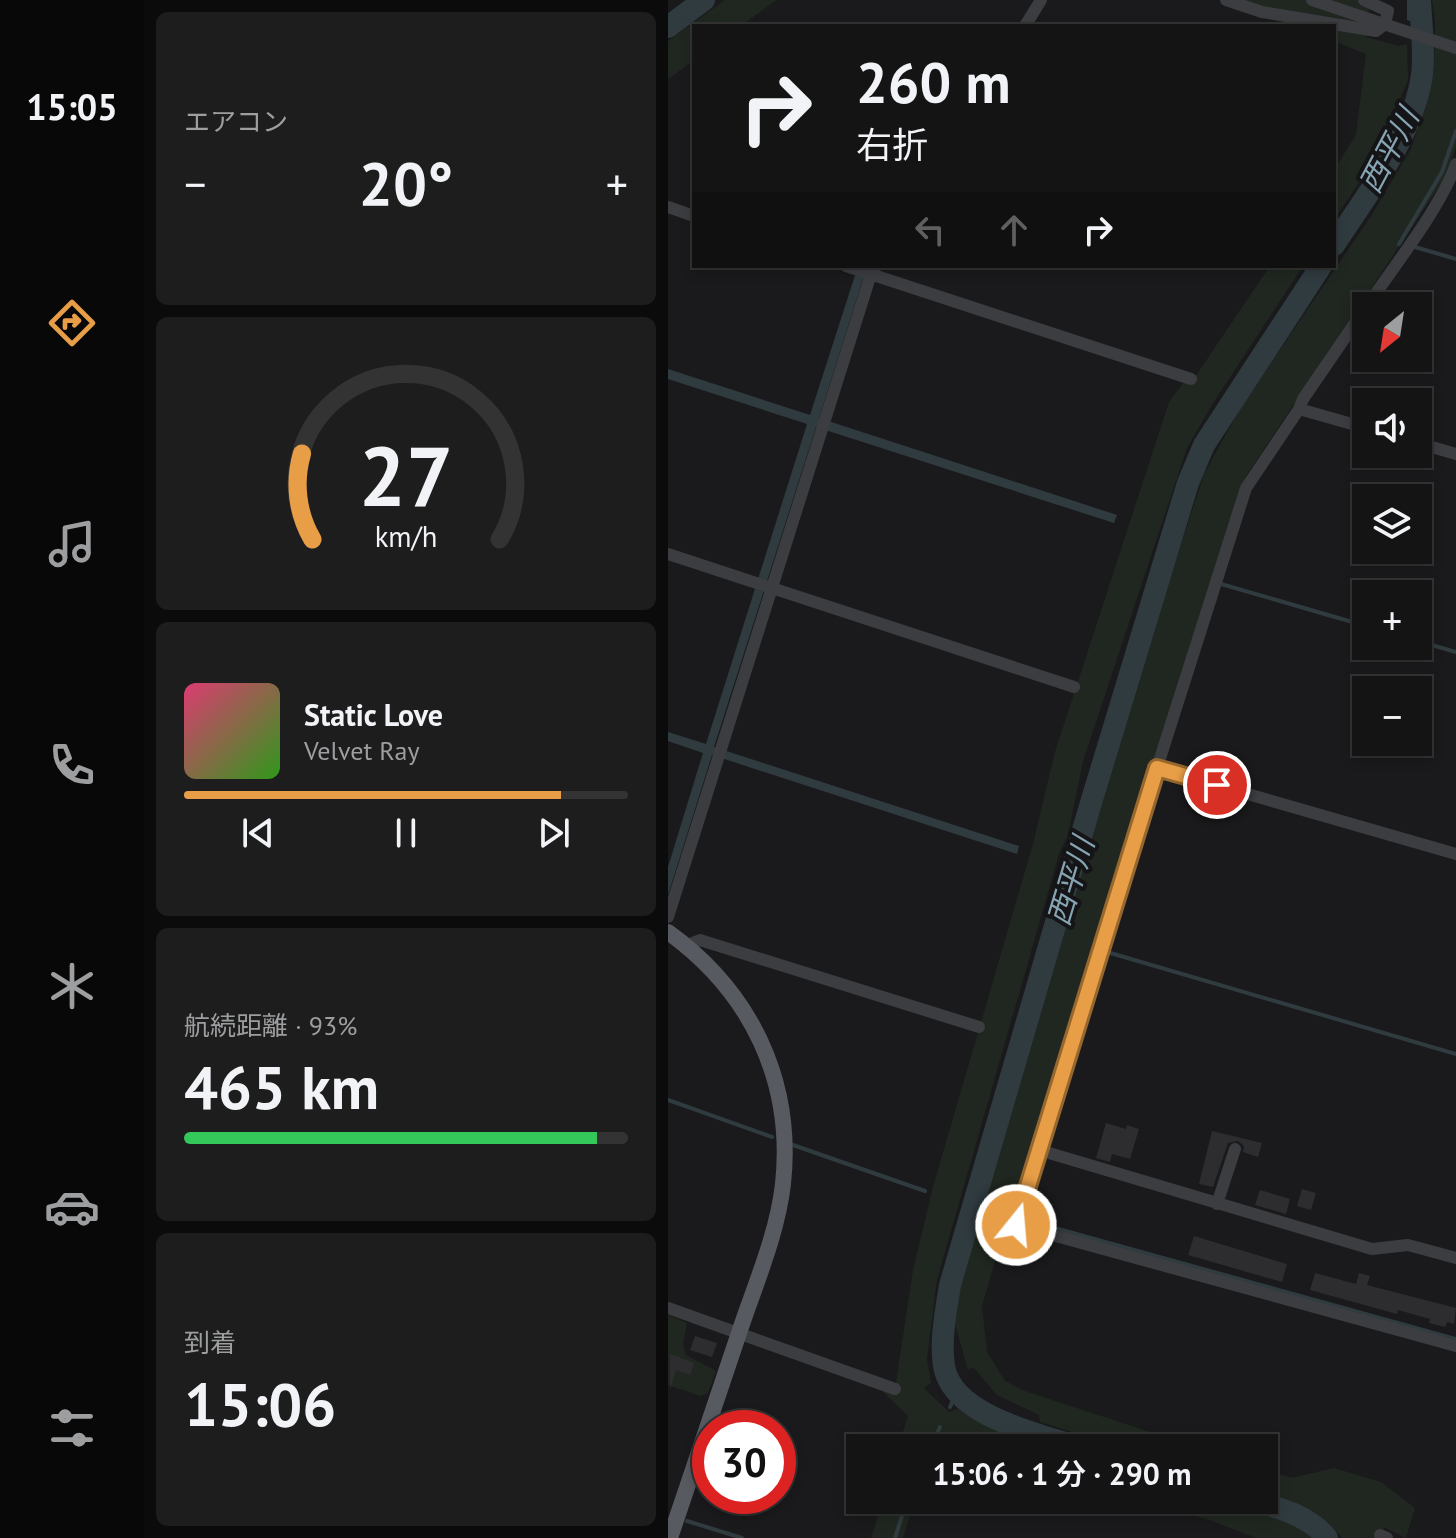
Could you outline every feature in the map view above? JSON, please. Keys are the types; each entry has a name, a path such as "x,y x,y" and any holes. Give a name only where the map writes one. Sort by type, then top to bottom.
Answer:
{"main road":[{"path":"668,932 687,945 734,993 757,1031 774,1071 785,1139 783,1186 768,1248 670,1538"}],"street":[{"path":"1026,24 1041,0"},
{"path":"1226,0 1262,12 1334,24"},
{"path":"1312,0 1456,48"},
{"path":"1336,24 1376,31 1385,24 1388,11 1364,0"},
{"path":"1376,292 1418,232 1456,164"},
{"path":"668,207 692,215"},
{"path":"668,917 874,270 1191,379"},
{"path":"1352,327 1246,488 1016,1225 1456,1346"},
{"path":"1299,409 1352,424"},
{"path":"1432,447 1456,454"},
{"path":"668,554 1074,687"},
{"path":"1157,768 1456,854"},
{"path":"687,945 700,940 979,1027"},
{"path":"1217,1204 1235,1149"},
{"path":"1039,1150 1372,1249 1408,1245 1456,1258"},
{"path":"668,1308 895,1389"}],"shaded area":[{"path":"725,0 776,0 744,24 692,24 692,61 668,79 668,41"},
{"path":"1243,0 1370,0 1366,37 1399,46 1407,44 1408,80 1366,172 1336,217 1336,167 1356,135 1366,54 1336,42 1336,24 1293,24"},
{"path":"1407,0 1429,0 1430,27 1407,20"},
{"path":"1432,0 1456,0 1456,147 1446,176 1369,292 1352,292 1352,317 1246,476 1151,769 1013,1218 1003,1233 982,1306 987,1352 1005,1381 1025,1391 1156,1434 1079,1434 1040,1422 1039,1415 997,1395 973,1367 968,1370 955,1324 960,1284 1129,705 1204,474 1241,407 1371,216 1410,151 1426,107 1434,72 1435,21"},
{"path":"857,268 866,268 819,418 1117,515 1114,523 816,427 714,747 1019,846 1017,854 712,755 668,895 668,867 703,753 668,741 668,732 706,744 807,424 668,379 668,369 810,415"},
{"path":"1269,268 1302,268 1187,448 1083,761 1068,835 1059,854 937,1280 927,1359 931,1383 924,1388 949,1412 958,1409 1013,1434 902,1434 908,1416 880,1389 896,1383 913,1270 933,1187 1033,844 1055,752 1169,402 1184,382 1197,374"},
{"path":"668,1315 687,1323 683,1343 686,1355 716,1371 708,1393 701,1396 668,1385"},
{"path":"1334,1468 1381,1482 1415,1508 1406,1538 1384,1527 1383,1538 1342,1538 1326,1521 1307,1508 1278,1496 1278,1474 1292,1478"},
{"path":"879,1514 911,1514 903,1538 871,1538"},
{"path":"1189,1514 1270,1514 1294,1525 1311,1538 1256,1538"}],"building":[{"path":"1106,1123 1139,1129 1130,1159 1112,1154 1110,1162 1096,1158"},
{"path":"1212,1131 1262,1143 1258,1157 1243,1152 1244,1146 1238,1141 1228,1143 1213,1187 1199,1184"},
{"path":"1302,1189 1316,1193 1311,1210 1297,1206"},
{"path":"1260,1190 1290,1199 1286,1214 1255,1205"},
{"path":"1194,1236 1287,1264 1282,1282 1188,1255"},
{"path":"1315,1273 1356,1284 1359,1273 1370,1276 1367,1285 1456,1308 1454,1324 1447,1322 1445,1327 1429,1323 1430,1319 1398,1310 1397,1314 1310,1290"},
{"path":"695,1336 717,1343 712,1357 690,1350"},
{"path":"670,1354 694,1363 690,1375 676,1370 670,1389"}],"waterway":[{"path":"668,27 704,0"},
{"name":"西平川","path":"1336,242 1399,143 1417,98 1423,47 1420,0"},
{"path":"1399,244 1442,172 1456,131"},
{"path":"1415,247 1456,259"},
{"name":"西平川","path":"1037,1434 980,1410 963,1398 950,1383 944,1366 943,1346 950,1285 1188,483 1204,445 1320,268"},
{"path":"1221,584 1352,622"},
{"path":"1432,645 1456,652"},
{"path":"1107,952 1456,1054"},
{"path":"668,1100 772,1137"},
{"path":"793,1145 925,1191"},
{"path":"1033,1222 1456,1339"},
{"path":"950,1407 956,1394"},
{"path":"937,1434 940,1427"},
{"name":"西平川","path":"1278,1508 1303,1518 1327,1538"},
{"path":"895,1538 903,1514"},
{"path":"687,1521 742,1538"}],"route":[{"path":"1016,1225 1157,768 1217,785"}]}
